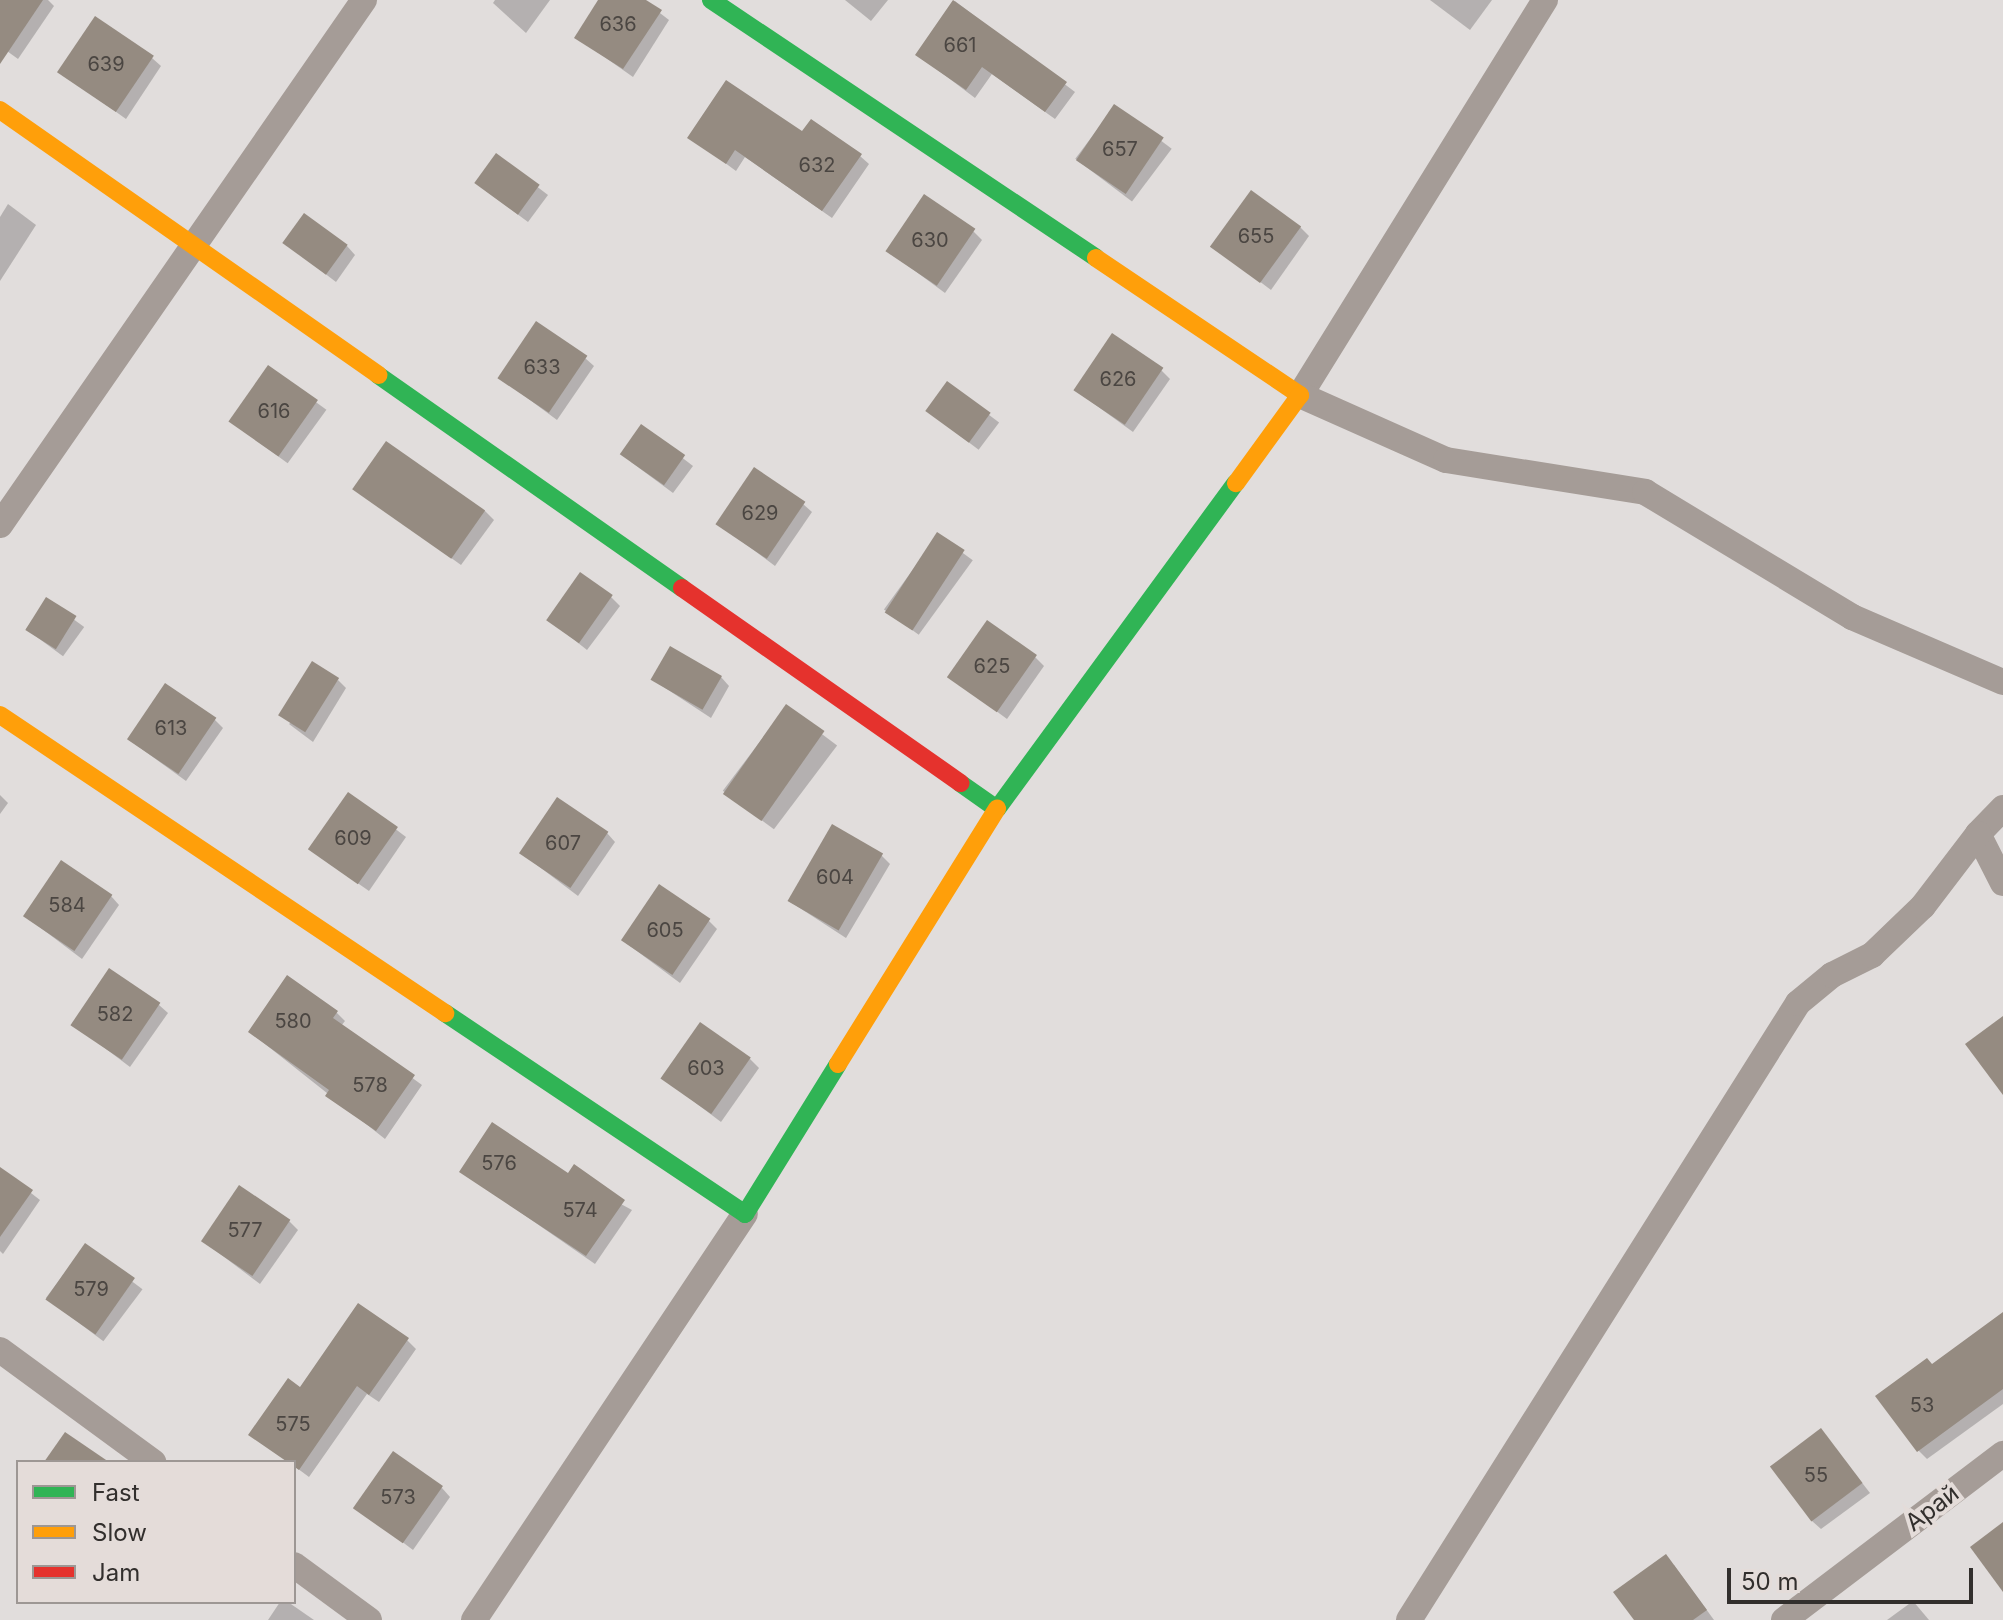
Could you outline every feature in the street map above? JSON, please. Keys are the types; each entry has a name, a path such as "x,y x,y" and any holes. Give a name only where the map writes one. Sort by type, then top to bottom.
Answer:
{"street":[{"path":"0,525 195,249 364,0"},
{"path":"711,0 1300,395 1446,460 1645,492 1852,617 2003,682"},
{"path":"474,1620 745,1214 997,809 1300,395 1545,0"},
{"path":"0,110 997,809"},
{"path":"0,715 745,1214"},
{"path":"1409,1620 1798,1003 1832,975 1872,955 1923,906 1978,834 2003,808"},
{"path":"1978,834 2002,881"},
{"path":"0,1350 150,1460"},
{"name":"Арай","path":"1784,1620 2003,1454"},
{"path":"296,1566 369,1620"}],"building":[{"path":"0,0 43,0 0,64"},
{"path":"598,0 646,0 662,10 623,69 574,38"},
{"path":"953,0 1067,82 1045,112 982,67 966,90 915,55"},
{"path":"95,16 154,56 116,112 57,72"},
{"path":"726,80 802,131 811,119 862,154 822,211 735,150 726,164 687,138"},
{"path":"1114,104 1164,138 1126,194 1076,160"},
{"path":"496,153 540,185 518,215 474,183"},
{"path":"1251,190 1301,226 1260,283 1210,247"},
{"path":"924,194 975,229 937,286 885,251"},
{"path":"304,213 348,245 326,275 282,243"},
{"path":"536,321 587,356 549,413 497,378"},
{"path":"1112,333 1163,368 1125,425 1073,390"},
{"path":"268,365 318,400 278,457 228,422"},
{"path":"947,381 991,413 969,443 925,411"},
{"path":"641,424 685,455 664,485 620,454"},
{"path":"386,441 485,510 451,559 352,489"},
{"path":"754,467 805,502 767,559 715,524"},
{"path":"937,532 965,550 912,630 885,613"},
{"path":"580,572 613,595 579,643 546,620"},
{"path":"46,597 77,616 56,649 25,630"},
{"path":"987,620 1037,655 997,712 947,677"},
{"path":"670,646 722,676 702,710 650,680"},
{"path":"312,661 339,678 305,732 278,715"},
{"path":"165,683 216,718 178,774 127,739"},
{"path":"786,704 825,731 761,821 723,794"},
{"path":"348,792 398,827 358,884 308,849"},
{"path":"557,797 608,832 570,888 519,853"},
{"path":"832,824 883,854 839,931 788,901"},
{"path":"61,860 112,895 74,951 23,916"},
{"path":"659,884 710,919 672,975 621,940"},
{"path":"109,968 160,1003 122,1060 70,1025"},
{"path":"287,975 338,1011 333,1018 415,1075 376,1131 325,1096 329,1090 248,1032"},
{"path":"2003,1016 2003,1095 1965,1044"},
{"path":"700,1022 751,1058 711,1114 660,1079"},
{"path":"492,1122 568,1173 574,1164 625,1200 586,1256 459,1172"},
{"path":"0,1167 33,1190 0,1237"},
{"path":"239,1185 290,1220 252,1276 201,1241"},
{"path":"85,1243 135,1278 95,1335 45,1300"},
{"path":"358,1303 409,1338 369,1395 357,1386 299,1470 296,1460 284,1460 248,1435 288,1378 300,1387"},
{"path":"2003,1312 2003,1389 1917,1452 1875,1396 1927,1358 1932,1364"},
{"path":"1821,1428 1863,1483 1811,1522 1770,1467"},
{"path":"65,1432 106,1460 45,1460"},
{"path":"393,1451 443,1486 403,1543 353,1508"},
{"path":"2003,1522 2003,1592 1970,1547"},
{"path":"1666,1554 1707,1610 1693,1620 1634,1620 1613,1592"}],"traffic: fast":[{"path":"711,0 1096,258"},
{"path":"378,375 682,588"},
{"path":"960,783 997,809 1236,483"},
{"path":"445,1013 745,1214 838,1064"}],"traffic: slow":[{"path":"0,110 378,375"},
{"path":"1096,258 1300,395 1236,483"},
{"path":"0,715 445,1013"},
{"path":"838,1064 997,809"}],"traffic: jam":[{"path":"682,588 960,783"}]}
